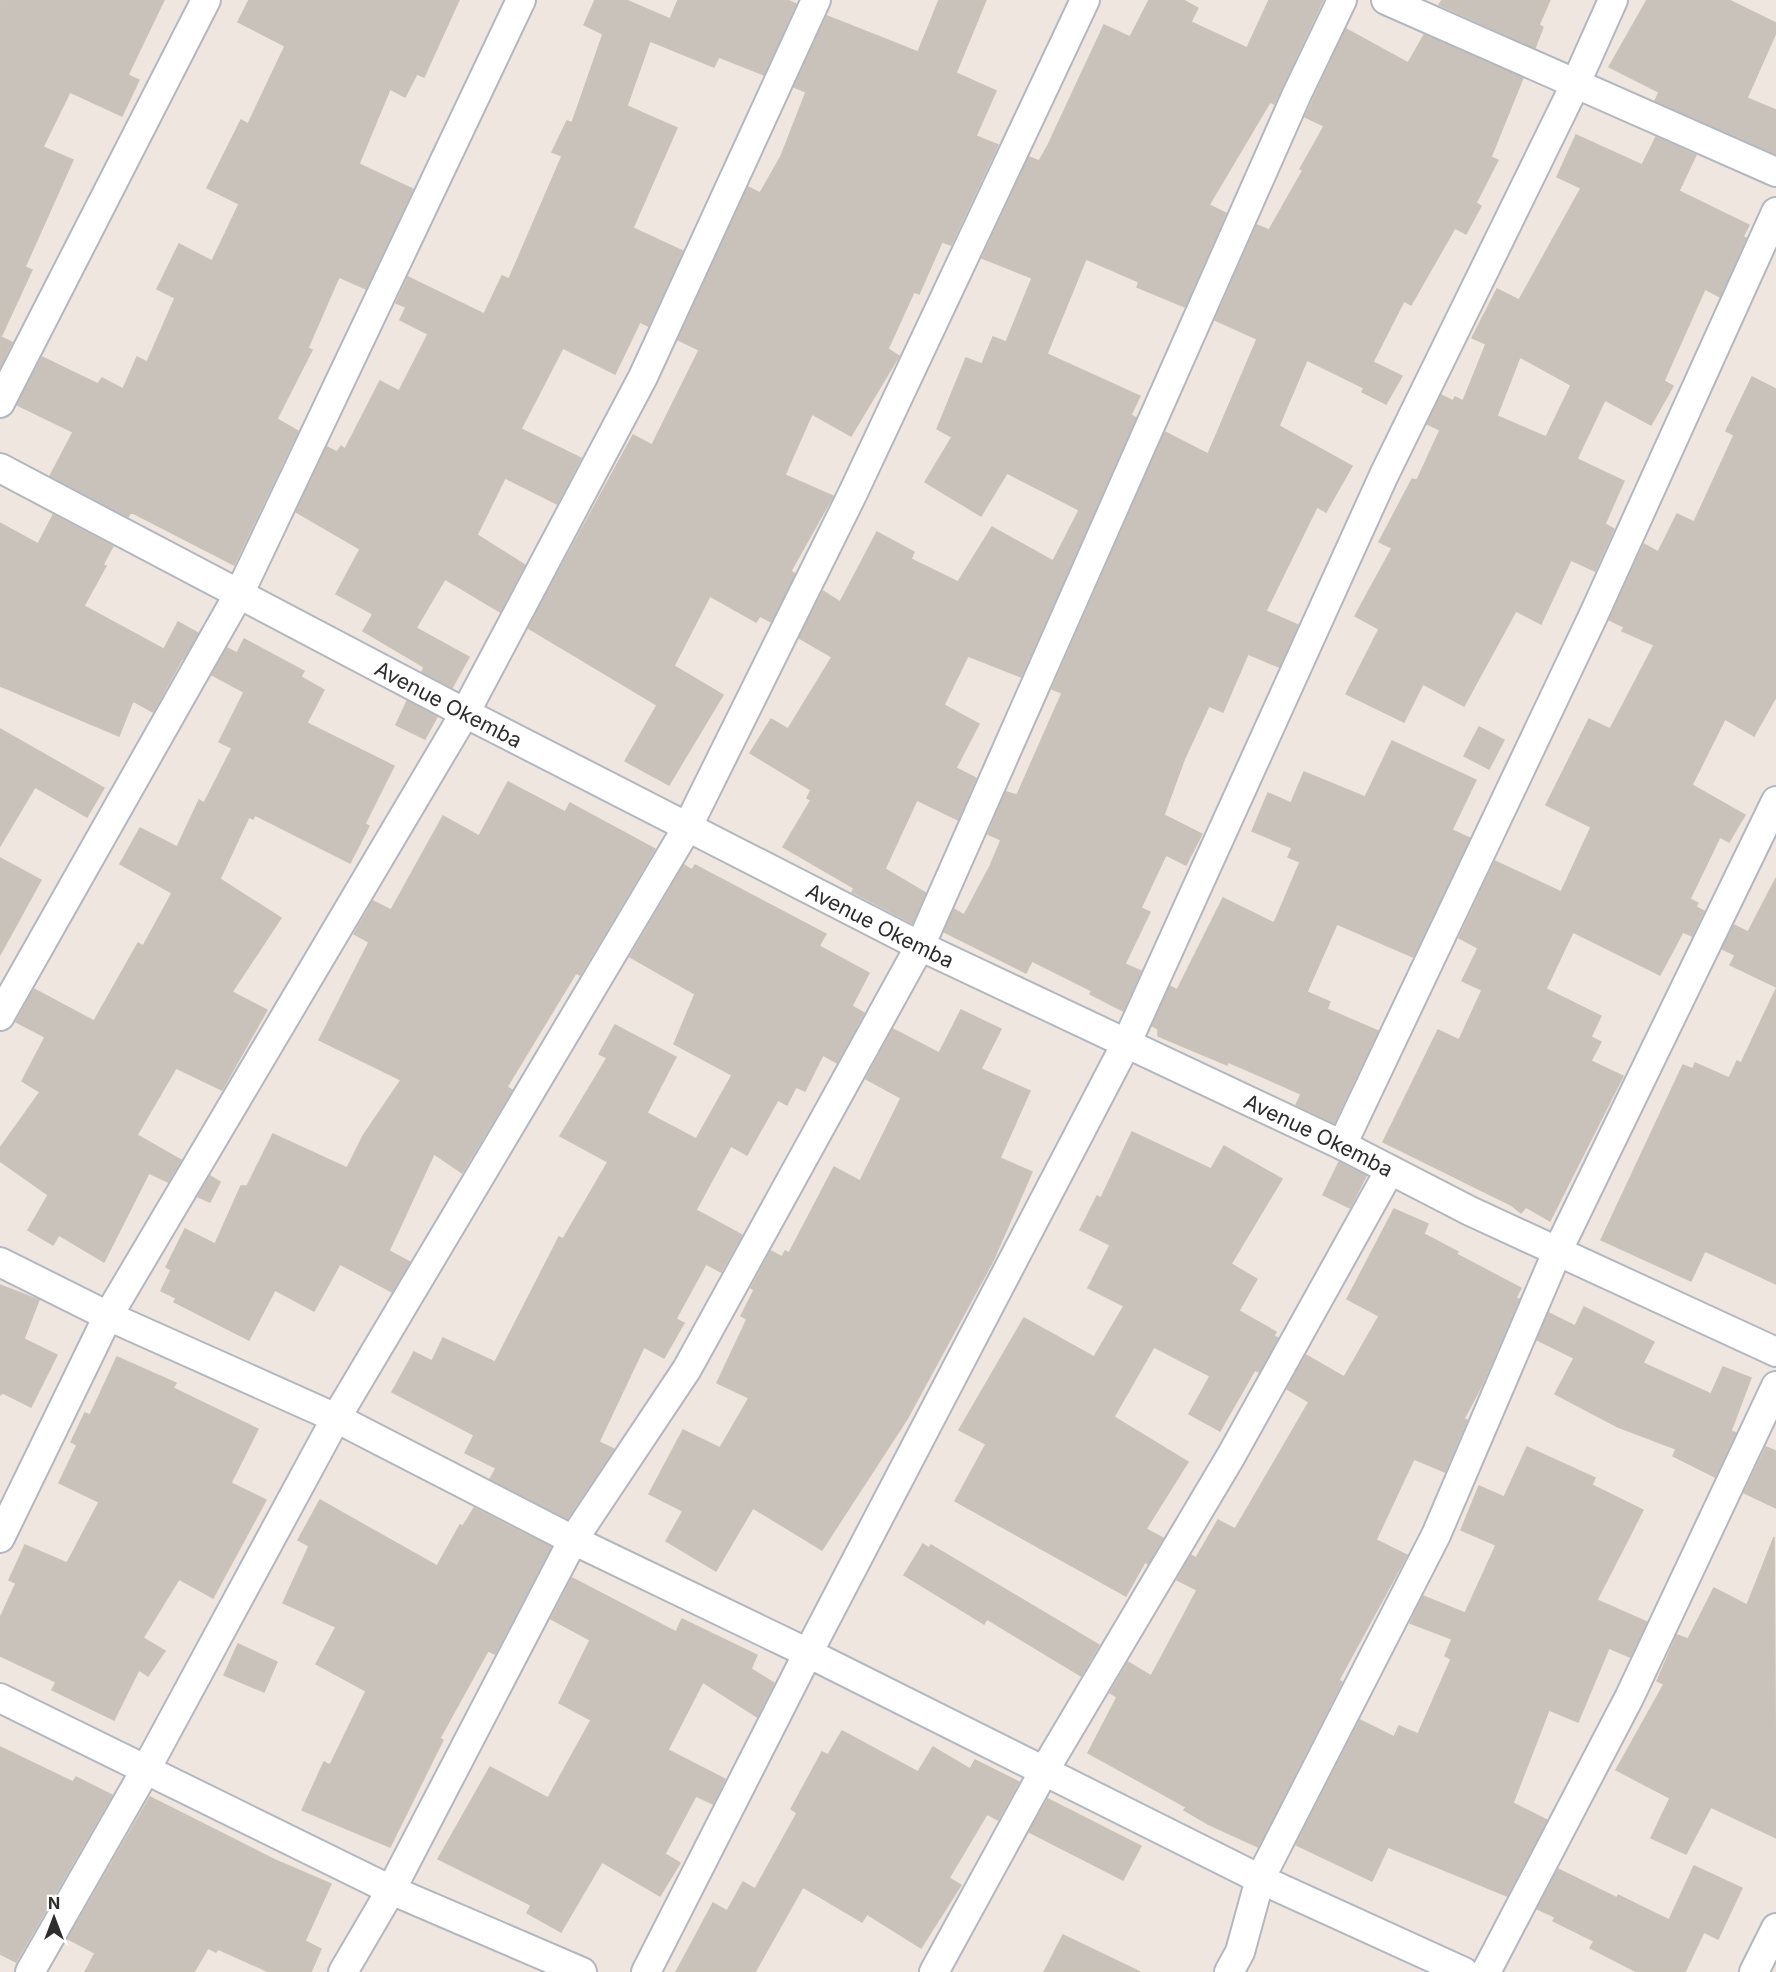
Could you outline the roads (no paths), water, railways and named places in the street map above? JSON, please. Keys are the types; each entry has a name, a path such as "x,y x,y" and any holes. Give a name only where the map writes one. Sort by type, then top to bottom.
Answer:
{"street":[{"path":"0,403 206,0"},
{"path":"0,1016 240,592 521,0"},
{"path":"0,1538 108,1316 465,713 643,377 816,0"},
{"path":"30,1972 145,1771 336,1418 687,828 852,495 1085,0"},
{"path":"343,1972 391,1890 573,1540 687,1369 920,946 1296,96 1342,0"},
{"path":"1386,0 1776,172"},
{"path":"646,1972 808,1653 1127,1042 1384,475 1575,85 1613,0"},
{"path":"1342,1145 1594,614 1776,212"},
{"name":"Avenue Okemba","path":"0,468 240,592 465,713 920,946 1342,1145 1470,1211 1776,1352"},
{"path":"1229,1972 1240,1952 1260,1879 1436,1535 1558,1250 1776,801"},
{"path":"934,1972 1044,1771 1231,1456 1390,1170"},
{"path":"0,1262 108,1316 336,1418 573,1540 808,1653 1260,1879 1464,1972"},
{"path":"1486,1972 1629,1698 1776,1386"},
{"path":"0,1698 391,1890 582,1972"},
{"path":"1754,1972 1776,1928"}]}
